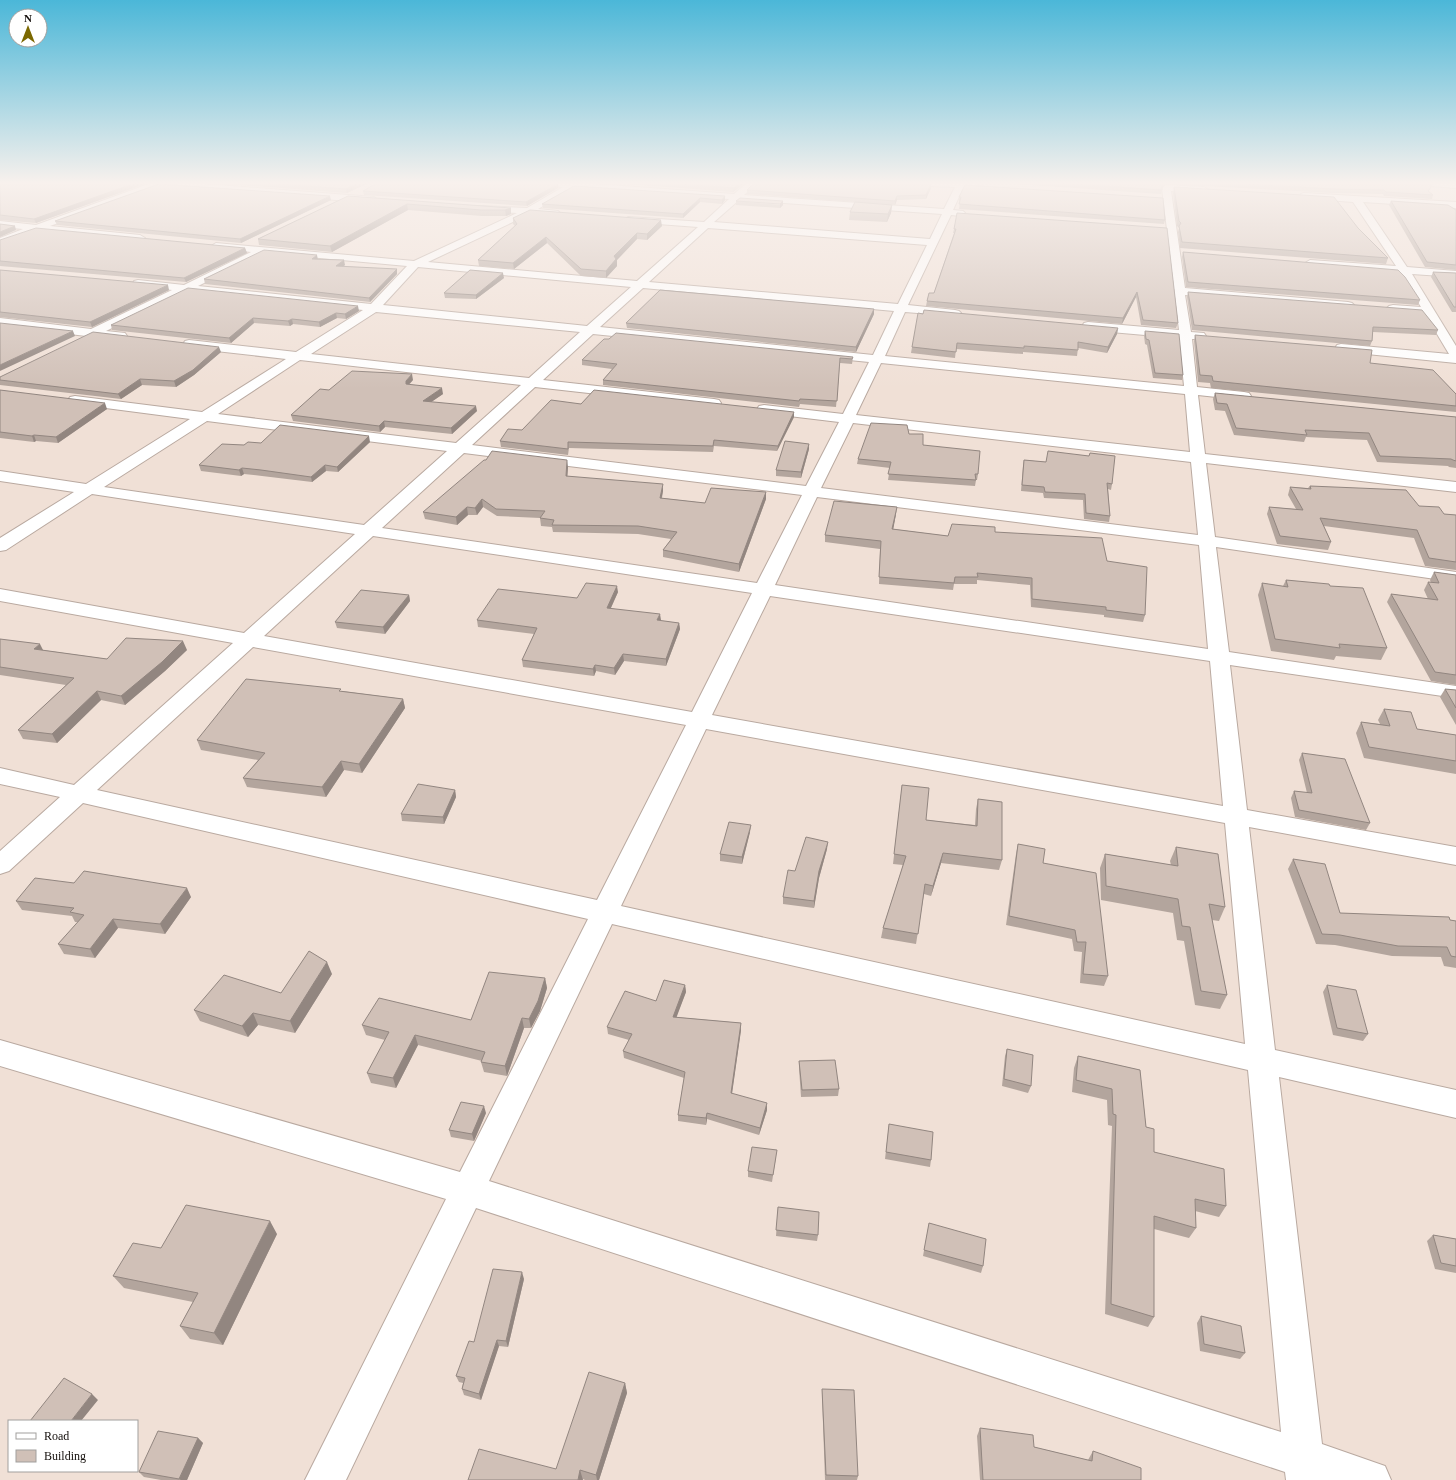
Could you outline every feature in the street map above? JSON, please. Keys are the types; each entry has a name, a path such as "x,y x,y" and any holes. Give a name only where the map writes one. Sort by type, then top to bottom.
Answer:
{"street":[{"path":"72,343 262,251"},
{"path":"263,251 965,314"},
{"path":"0,546 374,308 414,265 444,251"},
{"path":"0,865 677,251"},
{"path":"325,1480 764,590 902,309 929,251"},
{"path":"1179,251 1180,291 1192,391 1305,1469"},
{"path":"1391,251 1456,356"},
{"path":"1302,262 1456,274"},
{"path":"125,281 374,308 1254,397"},
{"path":"1180,291 1359,306"},
{"path":"1383,308 1429,311"},
{"path":"0,322 133,337"},
{"path":"1075,324 1209,336"},
{"path":"172,342 730,405"},
{"path":"1329,347 1456,359"},
{"path":"63,398 1207,541 1456,577"},
{"path":"753,408 1456,487"},
{"path":"0,476 1456,692"},
{"path":"0,595 1456,856"},
{"path":"0,776 1456,1104"},
{"path":"0,1053 468,1190 1305,1469 1371,1480"}],"building":[{"path":"0,251 239,251 184,278 0,261"},
{"path":"262,251 317,255 312,259 344,260 336,266 397,269 369,298 204,279"},
{"path":"488,251 528,251 513,263 478,260"},
{"path":"561,251 619,251 614,256 616,259 606,271 581,269"},
{"path":"948,251 1170,251 1178,323 1143,320 1137,292 1123,318 927,301 929,293 934,293"},
{"path":"1299,251 1381,251 1388,258"},
{"path":"1421,251 1456,251 1456,265 1427,262"},
{"path":"1183,252 1398,270 1405,277 1420,300 1188,282"},
{"path":"0,270 168,285 90,322 0,312"},
{"path":"470,270 503,273 476,295 444,293"},
{"path":"1433,272 1456,273 1456,307 1454,307"},
{"path":"188,288 358,306 345,314 336,313 319,322 292,319 288,321 253,318 229,338 111,325"},
{"path":"660,290 874,309 856,347 626,323"},
{"path":"1188,292 1422,310 1438,330 1373,327 1372,341 1194,325"},
{"path":"924,310 1118,328 1108,347 1078,342 1078,350 957,343 956,352 912,347 918,313 923,314"},
{"path":"0,323 73,331 0,365"},
{"path":"1145,331 1179,334 1183,375 1155,373 1149,340 1146,339"},
{"path":"93,332 219,347 193,370 174,381 140,379 118,394 0,380 0,377"},
{"path":"616,333 853,357 852,359 840,358 837,401 800,399 799,401 603,380 617,364 582,360 604,339 609,339"},
{"path":"1195,335 1372,350 1370,363 1433,370 1456,394 1456,406 1213,381 1212,376 1200,375"},
{"path":"352,371 412,374 406,381 406,384 442,388 423,401 476,406 451,428 384,421 379,426 291,415 320,389 329,390"},
{"path":"0,390 105,403 56,437 32,436 0,432"},
{"path":"594,390 794,412 778,446 714,440 713,446 568,442 568,449 500,441 508,429 522,430 551,400 581,404"},
{"path":"1215,393 1456,417 1456,461 1451,459 1380,456 1369,433 1305,430 1307,435 1236,428 1227,404 1217,403"},
{"path":"871,423 907,425 909,434 923,434 923,445 980,451 978,474 975,474 976,480 888,474 891,462 858,459"},
{"path":"280,425 369,436 337,467 325,465 311,477 261,470 242,468 239,470 199,465 222,444 244,445 248,442 261,443"},
{"path":"785,441 809,444 801,472 776,470"},
{"path":"492,451 567,460 566,476 663,484 660,498 705,503 711,488 766,492 739,564 663,550 677,532 638,526 552,525 554,520 540,518 545,511 496,509 482,499 475,508 467,507 456,517 423,512 484,460 486,460"},
{"path":"1048,451 1089,456 1090,453 1115,456 1112,484 1107,483 1110,516 1086,513 1085,494 1045,492 1044,487 1022,485 1024,460 1046,462"},
{"path":"1310,486 1406,490 1419,506 1439,507 1444,514 1456,515 1456,562 1429,558 1417,530 1320,518 1331,542 1280,536 1269,507 1303,510 1290,487 1311,489"},
{"path":"834,501 897,507 892,529 948,536 952,524 995,527 995,532 1102,538 1107,561 1147,567 1145,615 1106,610 1106,607 1032,599 1032,578 977,573 978,577 955,577 954,583 879,577 881,541 825,535"},
{"path":"1434,572 1456,575 1456,675 1435,672 1391,594 1438,600 1428,582 1439,583"},
{"path":"1286,580 1329,584 1330,586 1363,588 1387,648 1339,644 1340,648 1275,639 1262,583 1288,587"},
{"path":"586,583 617,586 607,608 660,614 657,620 679,623 666,659 623,654 614,668 595,665 593,669 522,660 537,628 477,620 498,589 577,598"},
{"path":"361,590 409,595 383,627 335,622"},
{"path":"126,638 183,641 162,662 121,696 97,691 52,734 18,730 74,678 0,667 0,639 40,644 34,649 107,659"},
{"path":"246,679 341,689 339,691 403,699 359,764 341,761 322,787 243,778 265,753 197,740"},
{"path":"1445,689 1456,690 1456,708"},
{"path":"1384,709 1411,712 1417,729 1456,735 1456,761 1369,747 1361,722 1390,726"},
{"path":"1302,753 1345,759 1370,823 1299,810 1294,791 1312,793"},
{"path":"418,784 455,790 443,817 401,814"},
{"path":"902,785 929,788 926,820 977,826 978,799 1002,802 1002,860 943,853 933,886 925,884 918,934 883,928 906,856 894,854"},
{"path":"729,822 751,825 742,857 720,854"},
{"path":"806,837 828,842 819,871 814,901 783,897 788,870 795,871"},
{"path":"1018,844 1045,849 1043,863 1096,873 1108,976 1083,974 1086,942 1077,942 1075,930 1009,916"},
{"path":"1176,847 1218,854 1225,907 1209,904 1227,995 1201,991 1190,927 1182,926 1178,899 1106,886 1105,854 1178,866"},
{"path":"1293,859 1325,864 1340,913 1449,917 1450,920 1456,921 1456,957 1451,956 1447,947 1398,946 1340,935 1322,934"},
{"path":"84,871 187,888 160,924 113,919 90,949 58,944 84,915 70,912 74,908 16,901 35,878 74,883"},
{"path":"309,951 327,962 290,1021 253,1013 242,1026 194,1010 224,975 281,993"},
{"path":"489,972 545,978 538,1001 529,1019 522,1018 505,1066 481,1062 485,1052 415,1035 393,1078 367,1073 389,1032 362,1025 379,998 471,1020"},
{"path":"664,980 685,985 673,1017 741,1023 731,1093 767,1103 760,1128 707,1113 706,1118 678,1115 685,1072 623,1051 632,1034 607,1027 625,991 656,1001"},
{"path":"1327,985 1356,990 1368,1034 1337,1028"},
{"path":"1007,1049 1033,1055 1031,1086 1004,1079"},
{"path":"1078,1056 1140,1070 1146,1127 1154,1129 1154,1152 1224,1169 1226,1206 1195,1199 1196,1228 1154,1216 1154,1317 1111,1304 1116,1115 1113,1114 1112,1089 1076,1080"},
{"path":"835,1060 839,1089 802,1090 799,1061"},
{"path":"461,1102 484,1106 472,1134 449,1130"},
{"path":"889,1124 933,1132 931,1160 886,1152"},
{"path":"752,1147 777,1150 773,1175 748,1171"},
{"path":"186,1205 270,1221 214,1333 180,1326 198,1293 113,1276 133,1243 161,1248"},
{"path":"778,1207 819,1212 818,1235 776,1230"},
{"path":"929,1223 986,1239 983,1266 924,1250"},
{"path":"1433,1235 1456,1239 1456,1266 1441,1263"},
{"path":"493,1269 522,1272 506,1341 497,1340 479,1394 462,1389 465,1378 456,1376 469,1341 474,1342"},
{"path":"1201,1316 1241,1326 1245,1353 1204,1344"},
{"path":"589,1372 625,1383 596,1475 580,1470 578,1480 468,1480 479,1449 556,1469"},
{"path":"64,1378 92,1394 72,1420 31,1420"},
{"path":"822,1389 854,1390 858,1476 826,1475"},
{"path":"980,1428 1033,1435 1034,1447 1092,1461 1093,1451 1141,1468 1141,1480 983,1480"},
{"path":"158,1431 198,1438 179,1479 139,1472"}]}
